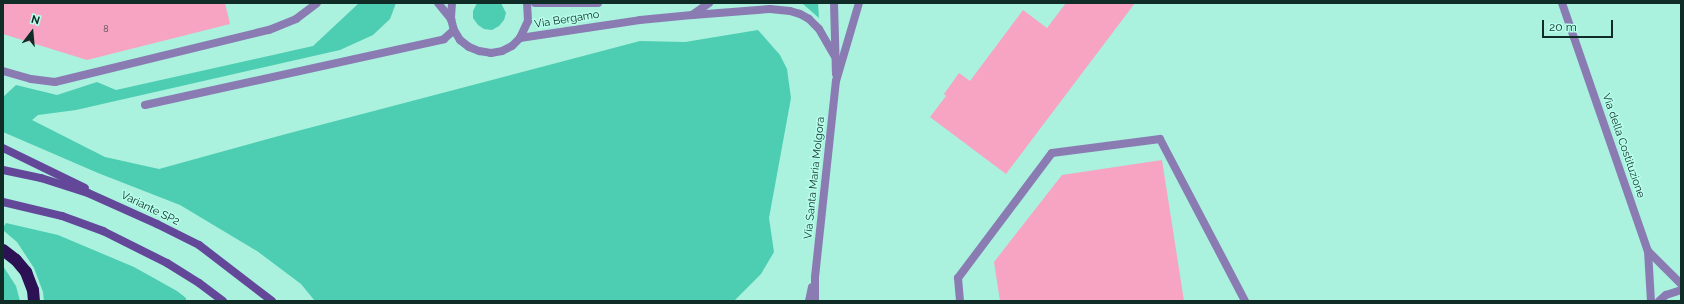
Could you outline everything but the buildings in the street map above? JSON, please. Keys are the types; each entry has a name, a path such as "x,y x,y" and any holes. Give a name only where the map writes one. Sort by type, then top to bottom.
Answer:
{"highway":[{"path":"3,250 16,260 26,272 33,290 34,301"}],"main road":[{"path":"3,148 157,224"},
{"name":"Variante SP2","path":"3,170 41,178 88,193 157,224 199,245 272,301"},
{"path":"3,202 62,216 103,231 167,263 223,301"}],"street":[{"path":"3,71 31,79 55,82 269,30 296,18 317,3"},
{"path":"438,3 451,19"},
{"path":"452,3 451,19 454,30 460,40 469,47 485,52 502,51 512,46 520,38 528,21 527,3"},
{"name":"Via Bergamo","path":"535,3 598,3"},
{"name":"Via Bergamo","path":"520,38 640,20 692,15 709,3"},
{"name":"Via Santa Maria Molgora","path":"834,3 834,55 836,81"},
{"name":"Via Santa Maria Molgora","path":"809,301 815,277 836,81 859,3"},
{"name":"Via della Costituzione","path":"1562,3 1648,251 1681,284"},
{"name":"Via Santa Maria Molgora","path":"692,15 770,9 790,11 805,16 820,29 834,55"},
{"path":"145,105 444,39 454,30"},
{"path":"960,301 958,278 1052,153 1160,139 1245,301"},
{"path":"1648,251 1651,301"},
{"name":"Via Santa Maria Molgora","path":"815,277 816,301"},
{"path":"1659,301 1666,295 1681,290"}],"green space":[{"path":"359,3 396,3 390,19 373,35 340,50 76,110 38,115 32,120 105,157 159,169 640,41 685,42 758,30 780,55 787,69 791,98 769,218 774,252 761,274 734,301 315,301 301,284 257,251 180,205 98,173 3,132 3,97 16,85 57,95 97,82 116,90 313,46"},
{"path":"477,3 501,3 506,13 504,20 499,26 492,30 484,29 478,25 473,18 473,11"},
{"path":"800,3 818,3 819,18 803,4"},
{"path":"6,223 58,235 134,267 177,291 186,298 186,301 44,301 43,292 34,268 17,242 4,231 3,228"},
{"path":"3,266 16,286 20,301 3,301"}]}
